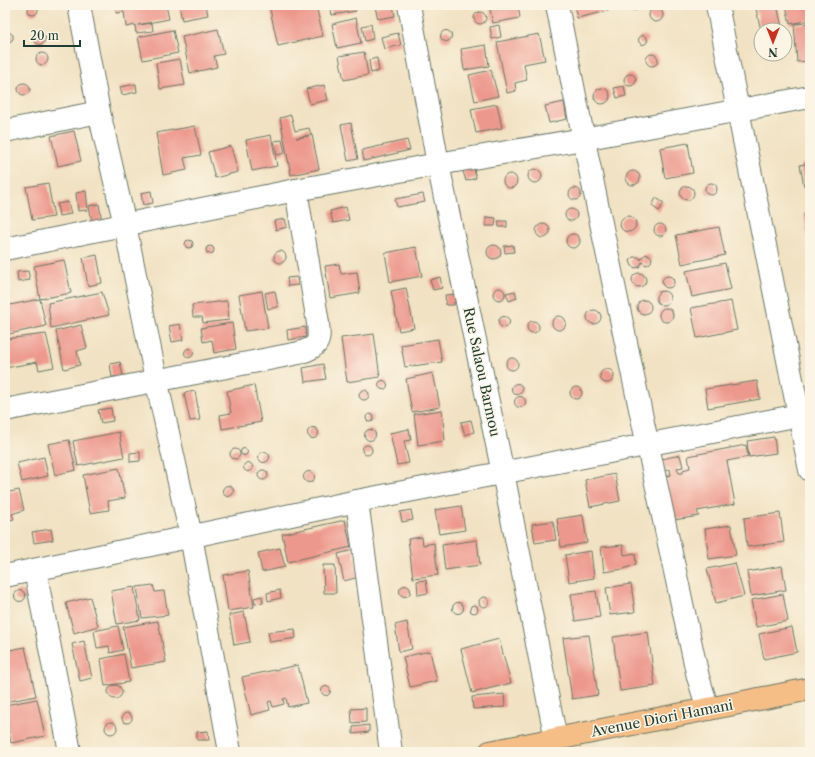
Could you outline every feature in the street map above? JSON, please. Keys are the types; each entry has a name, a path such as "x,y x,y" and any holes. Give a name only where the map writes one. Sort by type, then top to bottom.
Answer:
{"main road":[{"name":"Avenue Diori Hamani","path":"490,752 810,689"}],"street":[{"path":"78,5 156,379 191,536 230,752"},
{"name":"Rue Salaou Barmou","path":"409,5 438,164 503,472 556,739"},
{"path":"557,5 583,139 647,444 698,677 708,709"},
{"path":"717,5 738,110 805,414 810,470"},
{"path":"5,249 296,190 810,97"},
{"path":"5,131 100,112"},
{"path":"5,410 156,379 300,353 313,348 319,338 318,323 296,190"},
{"path":"5,576 357,501 805,414"},
{"path":"357,501 391,752"},
{"path":"35,570 70,752"}],"building":[{"path":"31,5 35,5 37,6 37,14 31,15 28,12 28,8"},
{"path":"115,5 166,5 169,19 138,25 152,23 153,31 136,33 135,25 126,27 124,12 116,13"},
{"path":"179,5 206,5 208,15 182,20"},
{"path":"269,5 316,5 323,36 278,46"},
{"path":"330,5 354,5 356,11 332,15"},
{"path":"393,5 395,16 378,19 375,7"},
{"path":"489,5 518,5 520,18 493,23"},
{"path":"574,5 607,5 608,11 577,18"},
{"path":"629,5 659,5 659,6 630,11"},
{"path":"755,5 777,5 781,22 759,22"},
{"path":"786,5 810,5 810,20 793,23 793,22 790,22"},
{"path":"653,8 659,8 663,12 663,18 659,22 653,22 649,18 649,12"},
{"path":"480,12 484,14 486,18 484,22 480,24 476,22 474,18 476,14"},
{"path":"356,18 361,43 337,48 332,24"},
{"path":"810,23 810,61 797,62 794,24"},
{"path":"371,24 373,39 365,41 362,26"},
{"path":"499,25 501,37 492,39 490,27"},
{"path":"218,29 224,54 214,56 217,67 190,73 182,37"},
{"path":"173,30 178,53 143,60 138,37"},
{"path":"446,30 450,32 452,36 450,40 446,42 442,40 440,36 442,32"},
{"path":"5,32 9,32 13,35 13,39 10,42 5,42"},
{"path":"40,33 44,35 46,39 44,43 40,45 36,43 34,39 36,35"},
{"path":"398,33 401,45 384,49 381,37"},
{"path":"539,34 545,60 524,64 527,80 515,83 516,91 507,93 497,42"},
{"path":"643,35 648,40 643,45 638,40"},
{"path":"486,45 489,66 464,70 461,49"},
{"path":"364,52 368,75 344,80 339,56"},
{"path":"40,53 44,53 48,59 44,65 40,65 36,61 36,57"},
{"path":"650,54 654,54 658,60 654,66 650,66 646,62 646,58"},
{"path":"377,58 379,71 371,73 369,60"},
{"path":"180,59 185,85 160,89 156,63"},
{"path":"491,70 498,96 475,101 469,75"},
{"path":"630,74 634,76 636,80 634,84 630,86 626,84 624,80 626,76"},
{"path":"24,83 28,85 30,89 28,93 24,95 20,93 18,89 20,85"},
{"path":"136,84 137,92 122,95 120,87"},
{"path":"324,85 328,100 310,104 306,89"},
{"path":"624,86 626,96 617,98 614,88"},
{"path":"602,88 608,90 610,96 608,102 602,104 596,102 594,96 596,90"},
{"path":"564,102 567,119 549,123 545,106"},
{"path":"497,104 502,128 476,133 471,109"},
{"path":"291,115 295,131 309,128 311,135 296,138 312,135 319,169 291,175 280,118"},
{"path":"351,123 358,159 348,161 341,125"},
{"path":"195,126 201,155 184,158 187,170 163,175 156,133"},
{"path":"74,131 81,161 58,166 51,136"},
{"path":"271,135 277,166 252,171 246,140"},
{"path":"282,140 285,153 277,155 274,141"},
{"path":"407,140 410,150 364,161 362,150"},
{"path":"688,143 693,173 665,178 660,148"},
{"path":"231,146 238,172 215,178 208,152"},
{"path":"810,163 810,185 804,186 800,165"},
{"path":"473,165 476,178 466,181 462,168"},
{"path":"532,169 538,169 542,173 542,179 538,183 532,183 528,179 528,173"},
{"path":"630,171 636,171 640,175 640,181 636,185 630,185 626,181 626,175"},
{"path":"510,174 515,176 517,181 515,186 510,188 505,186 503,181 505,176"},
{"path":"48,183 54,217 32,220 26,187"},
{"path":"711,183 715,185 717,189 715,193 711,195 707,193 705,189 707,185"},
{"path":"687,186 692,188 694,193 692,198 687,200 682,198 680,193 682,188"},
{"path":"577,188 580,189 580,199 573,200 570,199 569,192 570,189"},
{"path":"86,191 88,210 78,211 76,193"},
{"path":"151,191 153,203 143,205 141,193"},
{"path":"423,194 425,202 397,207 395,199"},
{"path":"656,198 664,203 659,211 652,206"},
{"path":"68,202 71,214 59,216 57,204"},
{"path":"99,204 102,222 92,223 89,206"},
{"path":"346,207 349,220 333,223 330,211"},
{"path":"569,209 573,209 577,215 573,221 569,221 565,217 565,213"},
{"path":"810,213 810,237 808,238 804,214"},
{"path":"628,216 634,218 636,224 634,230 628,232 622,230 620,224 622,218"},
{"path":"486,217 496,218 495,226 486,226"},
{"path":"285,219 287,227 276,230 274,221"},
{"path":"498,221 507,221 507,227 499,227"},
{"path":"543,224 548,226 550,231 548,236 543,238 538,236 536,231 538,226"},
{"path":"662,224 665,225 665,235 658,236 655,235 654,228 655,225"},
{"path":"719,227 725,255 682,264 676,235"},
{"path":"573,234 578,236 580,241 578,246 573,248 568,246 566,241 568,236"},
{"path":"187,240 191,240 193,244 191,248 187,248 185,246 185,242"},
{"path":"491,245 497,245 501,249 501,255 497,259 491,259 487,255 487,249"},
{"path":"513,245 514,252 505,253 504,246"},
{"path":"210,246 213,247 213,253 210,254 207,253 206,250 207,247"},
{"path":"416,247 422,276 390,282 385,253"},
{"path":"278,251 282,251 286,257 282,263 278,263 274,259 274,255"},
{"path":"646,254 650,255 652,258 649,264 646,265 642,262 639,267 635,268 632,266 630,261 633,257 639,257 641,260"},
{"path":"97,255 102,283 88,286 83,258"},
{"path":"64,260 71,293 40,299 34,266"},
{"path":"725,263 731,289 692,297 686,271"},
{"path":"339,264 341,274 357,272 360,293 330,298 325,266"},
{"path":"28,271 30,280 18,282 17,272"},
{"path":"639,273 644,275 646,280 644,285 639,287 634,285 632,280 634,275"},
{"path":"670,276 673,277 673,287 666,288 663,287 662,280 663,277"},
{"path":"297,277 298,285 288,286 287,278"},
{"path":"440,277 442,288 433,290 430,280"},
{"path":"406,288 414,328 399,331 391,291"},
{"path":"501,288 504,289 504,299 497,300 494,299 493,292 494,289"},
{"path":"262,291 268,328 245,331 239,295"},
{"path":"275,291 278,307 268,309 265,293"},
{"path":"515,291 517,298 509,301 506,293"},
{"path":"660,291 666,291 670,295 670,301 666,305 660,305 656,301 656,295"},
{"path":"102,292 109,315 51,328 48,303"},
{"path":"458,294 458,301 454,302 454,305 446,305 445,295"},
{"path":"40,299 46,326 5,335 5,306"},
{"path":"641,300 647,300 651,304 651,310 647,314 641,314 637,310 637,304"},
{"path":"227,301 229,320 203,323 202,317 193,317 192,305"},
{"path":"731,301 737,330 697,338 691,308"},
{"path":"666,308 671,310 673,315 671,320 666,322 661,320 659,315 661,310"},
{"path":"594,310 599,312 601,317 599,322 594,324 589,322 587,317 589,312"},
{"path":"504,316 508,318 510,322 508,326 504,328 500,326 498,322 500,318"},
{"path":"559,316 564,318 566,323 564,328 559,330 554,328 552,323 554,318"},
{"path":"531,321 535,321 539,327 535,333 531,333 527,329 527,325"},
{"path":"232,323 236,349 214,353 212,340 203,342 201,328"},
{"path":"180,324 183,340 172,342 169,326"},
{"path":"81,325 87,348 77,351 80,365 64,369 56,331"},
{"path":"305,327 306,337 288,340 287,330"},
{"path":"46,334 54,367 39,370 37,362 5,368 5,339"},
{"path":"374,334 380,377 347,382 341,338"},
{"path":"438,339 442,362 405,367 401,345"},
{"path":"189,348 194,353 189,358 184,353"},
{"path":"510,358 514,358 518,364 514,370 510,370 506,366 506,362"},
{"path":"120,362 123,376 112,377 110,364"},
{"path":"323,364 326,379 305,382 303,368"},
{"path":"607,369 612,371 614,376 612,381 607,383 602,381 600,376 602,371"},
{"path":"433,373 440,407 412,412 406,379"},
{"path":"381,381 385,381 387,385 385,389 381,389 379,387 379,383"},
{"path":"757,381 760,399 708,408 705,389"},
{"path":"515,384 519,384 521,385 521,393 515,394 512,391 512,387"},
{"path":"254,385 261,422 222,429 220,415 231,413 227,391"},
{"path":"578,387 581,388 581,398 574,399 571,398 570,391 571,388"},
{"path":"362,390 366,390 368,391 368,399 362,400 359,397 359,393"},
{"path":"195,391 200,420 190,421 184,393"},
{"path":"520,396 524,398 526,402 524,406 520,408 516,406 514,402 516,398"},
{"path":"111,408 113,421 101,423 98,410"},
{"path":"442,410 445,441 418,445 414,414"},
{"path":"368,414 372,414 374,418 372,422 368,422 366,420 366,416"},
{"path":"471,420 474,432 465,435 461,422"},
{"path":"313,427 317,429 319,433 317,437 313,439 309,437 307,433 309,429"},
{"path":"370,429 374,431 376,435 374,439 370,441 366,439 364,435 366,431"},
{"path":"409,429 411,440 404,441 409,463 397,465 390,433"},
{"path":"119,432 124,457 78,466 73,441"},
{"path":"774,437 776,453 749,457 747,441"},
{"path":"69,440 76,470 55,475 48,444"},
{"path":"365,445 369,445 371,446 371,454 365,455 362,452 362,448"},
{"path":"746,445 748,457 727,461 735,504 697,511 699,516 674,520 665,476 671,475 670,469 664,471 662,459 680,455 683,467 677,468 679,473 683,473 683,470 690,468 688,456"},
{"path":"244,448 247,449 247,455 244,456 241,455 240,452 241,449"},
{"path":"233,449 237,449 239,450 239,458 233,459 230,456 230,452"},
{"path":"264,451 268,453 270,457 268,461 264,463 260,461 258,457 260,453"},
{"path":"140,452 140,461 130,462 130,453"},
{"path":"44,457 48,476 22,482 17,463"},
{"path":"248,462 253,467 248,472 243,467"},
{"path":"119,468 125,498 108,501 109,510 90,513 83,475"},
{"path":"261,470 265,470 267,471 267,479 261,480 258,477 258,473"},
{"path":"309,471 313,473 315,477 313,481 309,483 305,481 303,477 305,473"},
{"path":"615,474 620,501 590,507 585,480"},
{"path":"228,485 232,487 234,491 232,495 228,497 224,495 222,491 224,487"},
{"path":"19,490 24,510 12,514 14,519 5,521 5,493"},
{"path":"461,506 465,530 439,534 435,510"},
{"path":"411,510 413,520 402,522 400,512"},
{"path":"780,513 784,542 747,547 744,518"},
{"path":"583,515 587,543 561,547 557,519"},
{"path":"345,520 351,547 288,562 282,534"},
{"path":"553,521 556,540 535,543 532,524"},
{"path":"731,525 736,555 709,559 705,529"},
{"path":"51,529 53,540 34,543 32,532"},
{"path":"422,537 423,545 434,543 438,575 413,578 408,539"},
{"path":"477,540 480,565 445,570 442,545"},
{"path":"623,545 624,555 635,553 636,564 624,569 604,572 601,547"},
{"path":"280,548 285,567 262,572 258,553"},
{"path":"353,550 359,577 344,581 338,554"},
{"path":"591,551 594,578 569,582 565,555"},
{"path":"735,563 744,596 716,603 707,569"},
{"path":"323,565 335,565 336,593 324,593"},
{"path":"782,566 786,590 751,596 747,572"},
{"path":"248,571 254,607 228,611 223,575"},
{"path":"426,580 428,593 418,595 417,581"},
{"path":"631,584 635,612 610,615 606,588"},
{"path":"153,585 155,592 164,591 168,615 142,618 137,587"},
{"path":"403,586 407,586 409,587 409,595 403,596 400,593 400,589"},
{"path":"134,587 140,620 117,624 111,591"},
{"path":"280,590 281,598 268,601 267,593"},
{"path":"18,591 22,591 24,592 24,600 18,601 15,598 15,594"},
{"path":"596,591 600,617 575,621 571,594"},
{"path":"783,594 788,621 756,627 751,600"},
{"path":"262,596 263,603 255,604 254,598"},
{"path":"90,597 98,626 74,633 66,603"},
{"path":"482,597 486,597 489,602 486,607 482,607 479,604 479,600"},
{"path":"458,602 462,604 464,608 462,612 458,614 454,612 452,608 454,604"},
{"path":"474,605 477,606 477,612 474,613 471,612 470,609 471,606"},
{"path":"244,612 250,642 234,645 229,615"},
{"path":"158,621 166,662 131,668 123,627"},
{"path":"407,622 412,649 399,652 395,625"},
{"path":"118,626 123,650 110,653 109,646 97,648 94,631"},
{"path":"792,627 797,652 764,659 759,634"},
{"path":"295,629 296,638 270,642 268,632"},
{"path":"648,632 655,686 620,691 613,637"},
{"path":"589,635 598,695 572,699 563,638"},
{"path":"499,639 511,683 472,693 461,649"},
{"path":"84,641 92,678 80,681 72,644"},
{"path":"25,647 36,696 5,702 5,651"},
{"path":"430,651 437,681 410,687 403,657"},
{"path":"124,654 129,682 105,686 101,659"},
{"path":"298,665 307,703 288,707 286,698 283,699 284,704 273,707 271,701 268,702 270,710 251,715 242,677"},
{"path":"115,685 120,687 122,692 120,697 115,699 110,697 108,692 110,687"},
{"path":"326,686 331,691 326,696 321,691"},
{"path":"504,694 505,707 473,709 472,697"},
{"path":"37,699 45,736 11,743 5,713 5,705"},
{"path":"366,708 366,722 352,723 351,709"},
{"path":"125,713 129,713 131,714 131,722 125,723 122,720 122,716"},
{"path":"109,722 113,722 117,728 113,734 109,734 105,730 105,726"},
{"path":"369,725 369,732 353,734 353,727"},
{"path":"208,731 209,740 197,740 197,732"}]}
